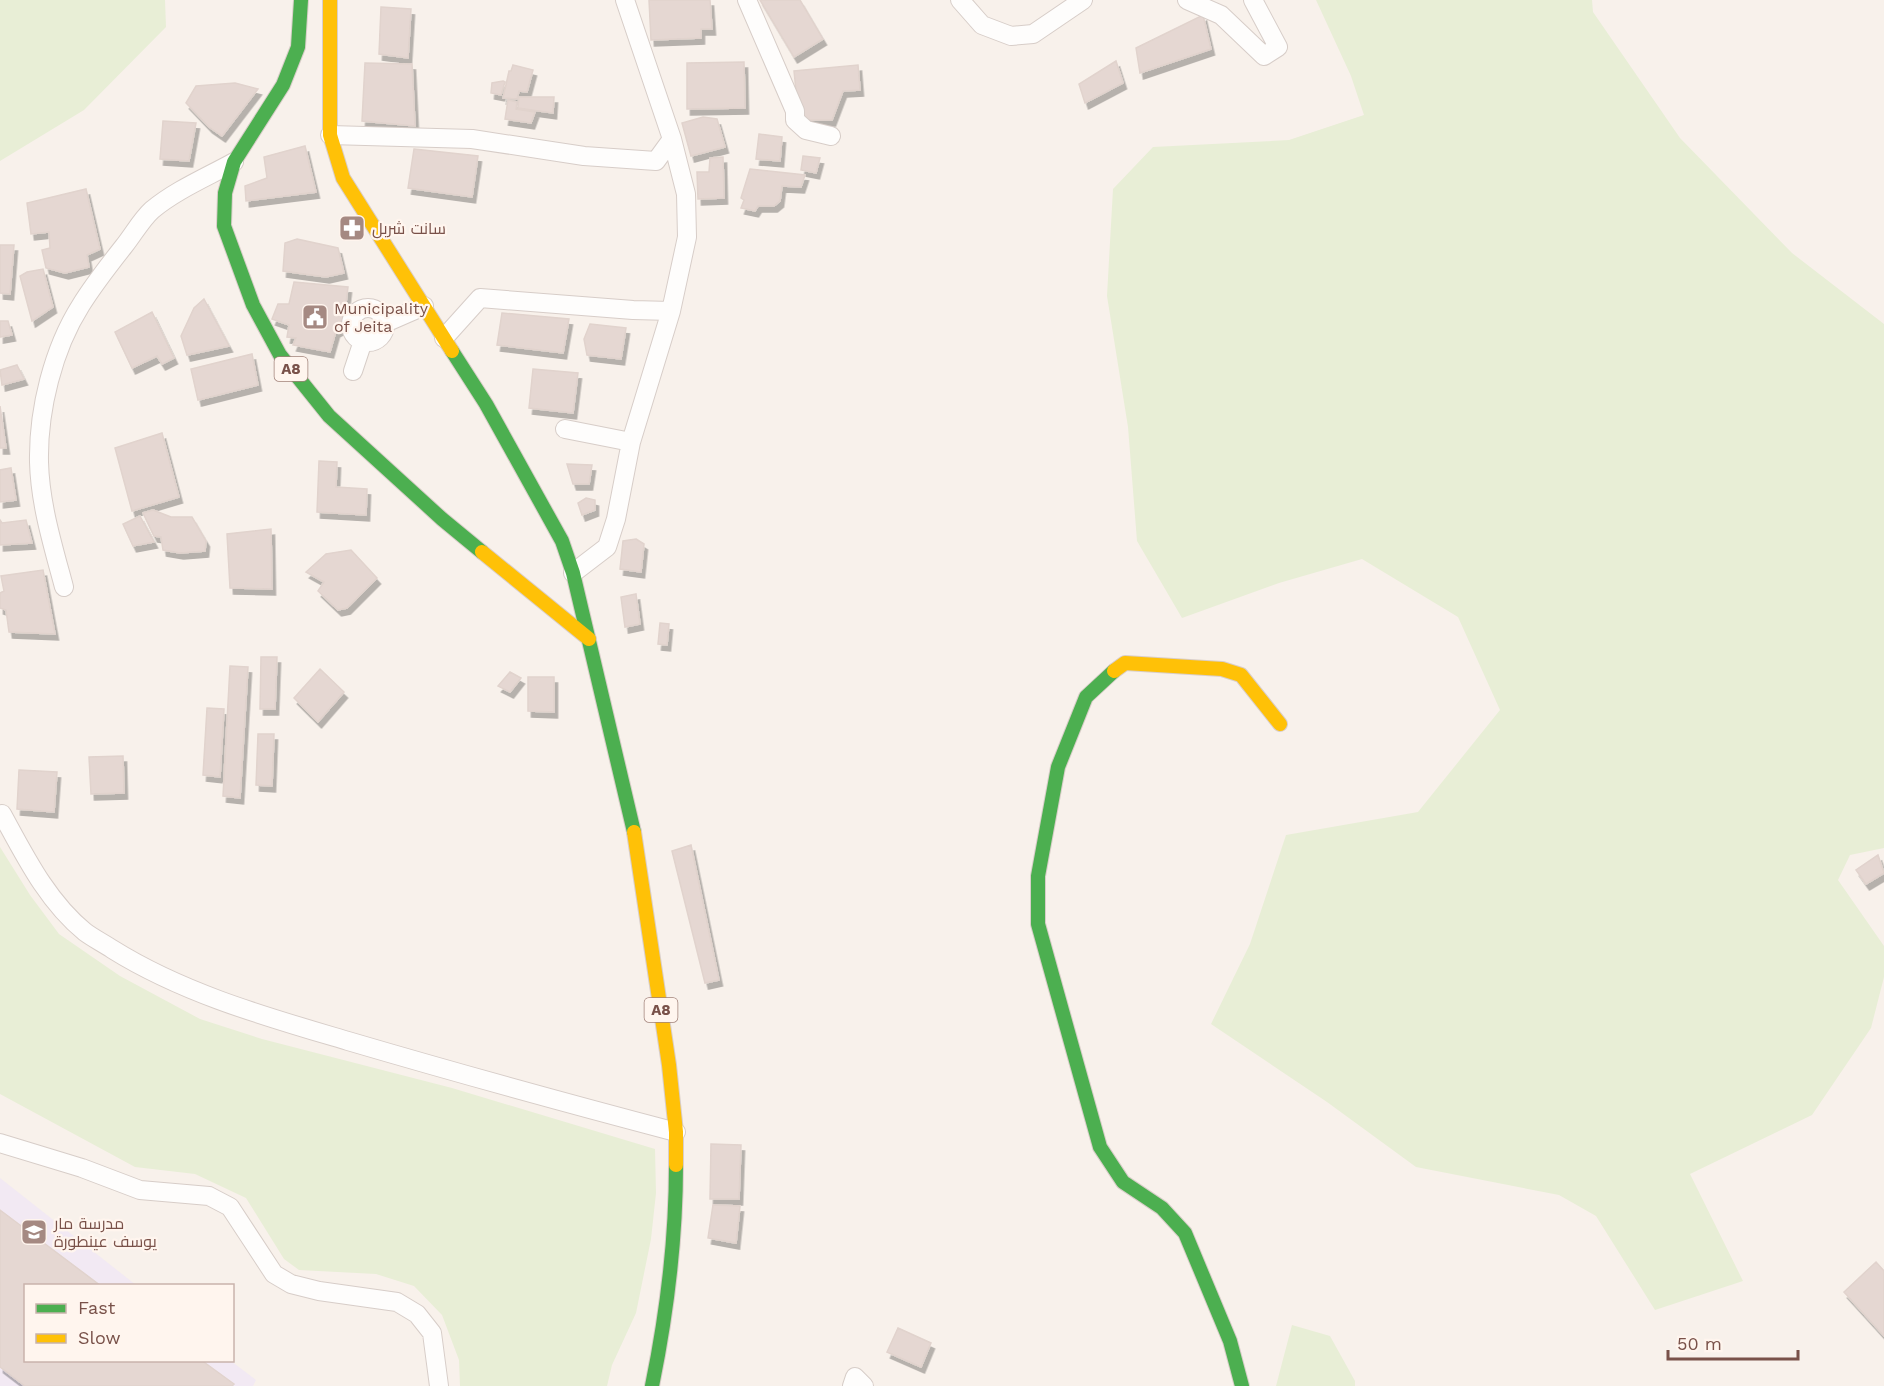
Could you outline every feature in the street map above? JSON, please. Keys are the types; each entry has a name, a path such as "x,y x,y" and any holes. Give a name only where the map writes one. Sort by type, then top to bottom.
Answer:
{"main road":[{"name":"A8","path":"301,0 298,47 283,85 234,162 225,194 224,226 253,305 280,355 329,416 442,519 589,639"},
{"name":"A8","path":"330,0 330,135 343,178 486,404 562,541 573,573 636,836 669,1065 676,1132 676,1210 672,1257 664,1329 652,1386"},
{"path":"531,593 558,590 573,573"},
{"path":"1242,1386 1230,1341 1185,1233 1162,1208 1123,1182 1100,1147 1038,924 1038,876 1058,767 1086,697 1108,675 1125,663 1222,669 1241,675 1280,724"}],"street":[{"path":"573,573 607,547 616,519 631,442 681,273 687,237 686,194 672,139 625,0"},
{"path":"747,0 795,111 795,120 806,130 831,136"},
{"path":"960,0 982,25 1011,36 1033,34 1083,0"},
{"path":"1187,0 1221,15 1264,56 1278,47 1252,0"},
{"path":"330,135 472,139 584,156 656,161 672,139"},
{"path":"64,586 42,500 39,461 42,416 61,347 85,299 150,212 178,192 234,162"},
{"path":"444,338 480,298 670,311"},
{"path":"385,323 424,306"},
{"path":"374,309 380,312 385,323 381,336 376,340 363,341 354,332 352,326 356,314 361,310 374,309"},
{"path":"353,370 363,341"},
{"path":"565,429 631,442"},
{"path":"2,813 27,860 55,901 86,932 132,962 183,986 264,1016 485,1082 676,1132"},
{"path":"0,1143 82,1168 140,1190 210,1196 230,1207 274,1274 291,1284 319,1291 397,1302 417,1314 432,1333 439,1386"},
{"path":"852,1386 855,1377 864,1386"}],"shaded area":[{"name":"مدرسة مار يوسف عينطورة","path":"0,1178 135,1284 24,1284 24,1362 232,1362 256,1380 253,1386 0,1386"}],"green space":[{"path":"0,0 165,0 166,27 84,110 0,161"},
{"path":"1316,0 1592,0 1593,12 1680,138 1792,253 1884,324 1884,848 1850,855 1838,880 1884,946 1884,977 1871,1028 1812,1115 1690,1174 1743,1281 1655,1310 1596,1216 1559,1195 1416,1167 1327,1102 1211,1024 1250,944 1286,835 1418,812 1500,710 1458,617 1362,559 1279,583 1182,618 1137,541 1128,427 1107,296 1113,189 1153,147 1289,140 1364,115 1351,76"},
{"path":"0,847 30,895 59,934 120,976 200,1019 262,1039 452,1088 655,1149 656,1193 651,1239 636,1313 612,1365 607,1386 460,1386 459,1360 442,1315 414,1286 376,1274 299,1270 284,1259 246,1198 195,1174 135,1167 0,1094"},
{"path":"1292,1325 1330,1336 1355,1381 1355,1386 1276,1386"}],"building":[{"path":"649,0 710,0 712,29 701,29 701,38 651,40"},
{"path":"760,0 800,0 823,39 794,57"},
{"path":"381,7 411,9 408,58 379,54"},
{"path":"1203,15 1211,49 1140,73 1136,48"},
{"path":"1116,61 1123,83 1085,103 1079,84"},
{"path":"744,62 745,108 687,109 687,63"},
{"path":"365,63 412,64 415,126 362,121"},
{"path":"513,65 533,70 527,92 519,91 517,99 503,98 509,71"},
{"path":"858,65 860,90 843,91 832,120 799,120 794,71"},
{"path":"505,82 501,95 491,93 492,83"},
{"path":"235,83 258,89 222,136 209,127 186,103 196,86"},
{"path":"519,97 554,97 553,113 518,108"},
{"path":"508,100 517,102 516,109 535,112 531,123 505,119"},
{"path":"703,117 717,119 725,147 691,156 682,123"},
{"path":"163,121 196,123 189,161 160,159"},
{"path":"759,134 782,137 780,161 756,159"},
{"path":"305,146 316,192 246,201 245,186 267,178 264,157"},
{"path":"414,149 478,156 472,197 408,188"},
{"path":"803,156 820,158 816,173 801,170"},
{"path":"723,157 724,198 698,199 697,172 709,172 710,158"},
{"path":"750,169 805,175 801,187 782,186 780,201 774,206 758,206 755,211 741,208 744,200 741,198"},
{"path":"86,189 100,249 87,255 89,267 65,273 46,268 42,250 50,248 49,232 31,234 27,203"},
{"path":"297,239 338,248 344,273 326,277 283,271 285,243"},
{"path":"0,245 14,245 10,294 0,293"},
{"path":"43,269 53,307 32,321 20,276"},
{"path":"294,282 348,287 343,327 336,331 330,352 293,345 296,338 287,337 289,325 272,319 278,304 289,304"},
{"path":"204,299 229,346 187,355 181,336 194,308"},
{"path":"152,312 174,358 162,364 157,356 132,368 115,332"},
{"path":"502,313 569,319 563,353 497,345"},
{"path":"0,321 8,321 12,335 0,337"},
{"path":"590,324 626,328 621,359 587,355 584,339"},
{"path":"252,354 258,385 198,400 191,369"},
{"path":"17,365 24,379 2,385 0,370"},
{"path":"533,369 578,373 573,413 529,408"},
{"path":"0,406 6,448 0,448"},
{"path":"162,433 179,497 132,511 115,448"},
{"path":"319,461 337,462 336,487 367,489 366,515 317,512"},
{"path":"567,464 592,465 589,484 573,484"},
{"path":"11,468 16,500 0,502 0,470"},
{"path":"586,498 595,500 595,510 582,515 578,503"},
{"path":"153,510 171,517 192,517 206,541 205,551 180,553 163,550 161,537 154,536 143,513"},
{"path":"140,516 154,542 133,546 123,524"},
{"path":"0,520 2,523 26,520 32,543 0,545"},
{"path":"271,529 272,589 230,588 227,534"},
{"path":"636,539 644,544 641,572 620,569 623,541"},
{"path":"351,550 377,578 347,608 338,610 318,591 324,582 306,572 326,554"},
{"path":"43,570 55,634 9,632 6,610 0,608 0,593 4,591 1,576"},
{"path":"636,594 640,624 625,627 621,597"},
{"path":"660,623 669,624 667,645 658,644"},
{"path":"261,657 277,657 275,709 260,709"},
{"path":"230,666 248,667 240,798 223,796"},
{"path":"320,669 344,692 318,722 294,698"},
{"path":"510,672 521,678 510,692 498,686"},
{"path":"528,677 554,677 554,712 528,711"},
{"path":"207,708 224,709 220,777 203,775"},
{"path":"258,734 274,734 272,786 256,785"},
{"path":"123,756 124,793 91,794 89,757"},
{"path":"19,770 57,772 54,812 17,809"},
{"path":"691,845 719,980 705,983 672,851"},
{"path":"1878,855 1884,873 1866,884 1856,870"},
{"path":"711,1144 741,1145 739,1199 710,1199"},
{"path":"713,1205 740,1206 736,1243 708,1238"},
{"name":"مدرسة مار يوسف عينطورة","path":"0,1210 98,1284 24,1284 24,1362 204,1362 234,1384 232,1386 25,1386 0,1367"},
{"path":"1876,1262 1884,1271 1884,1336 1844,1292"},
{"path":"898,1328 931,1343 921,1367 887,1352"}],"traffic: fast":[{"path":"301,0 298,47 283,85 234,162 225,193 224,226 253,305 280,355 329,416 442,519 482,552"},
{"path":"452,351 486,404 562,541 573,573 634,832"},
{"path":"1114,671 1086,697 1058,767 1038,876 1038,924 1100,1147 1123,1182 1162,1208 1185,1233 1230,1341 1242,1386"},
{"path":"652,1386 670,1276 676,1165"}],"traffic: slow":[{"path":"330,0 330,135 343,178 452,351"},
{"path":"482,552 589,639"},
{"path":"1114,671 1125,663 1222,669 1241,675 1280,724"},
{"path":"634,832 669,1065 676,1132 676,1165"}],"place":[{"name":"سانت شربل","path":"352,228"},
{"name":"Municipality of Jeita","path":"315,317"},
{"name":"مدرسة مار يوسف عينطورة","path":"34,1232"}]}
